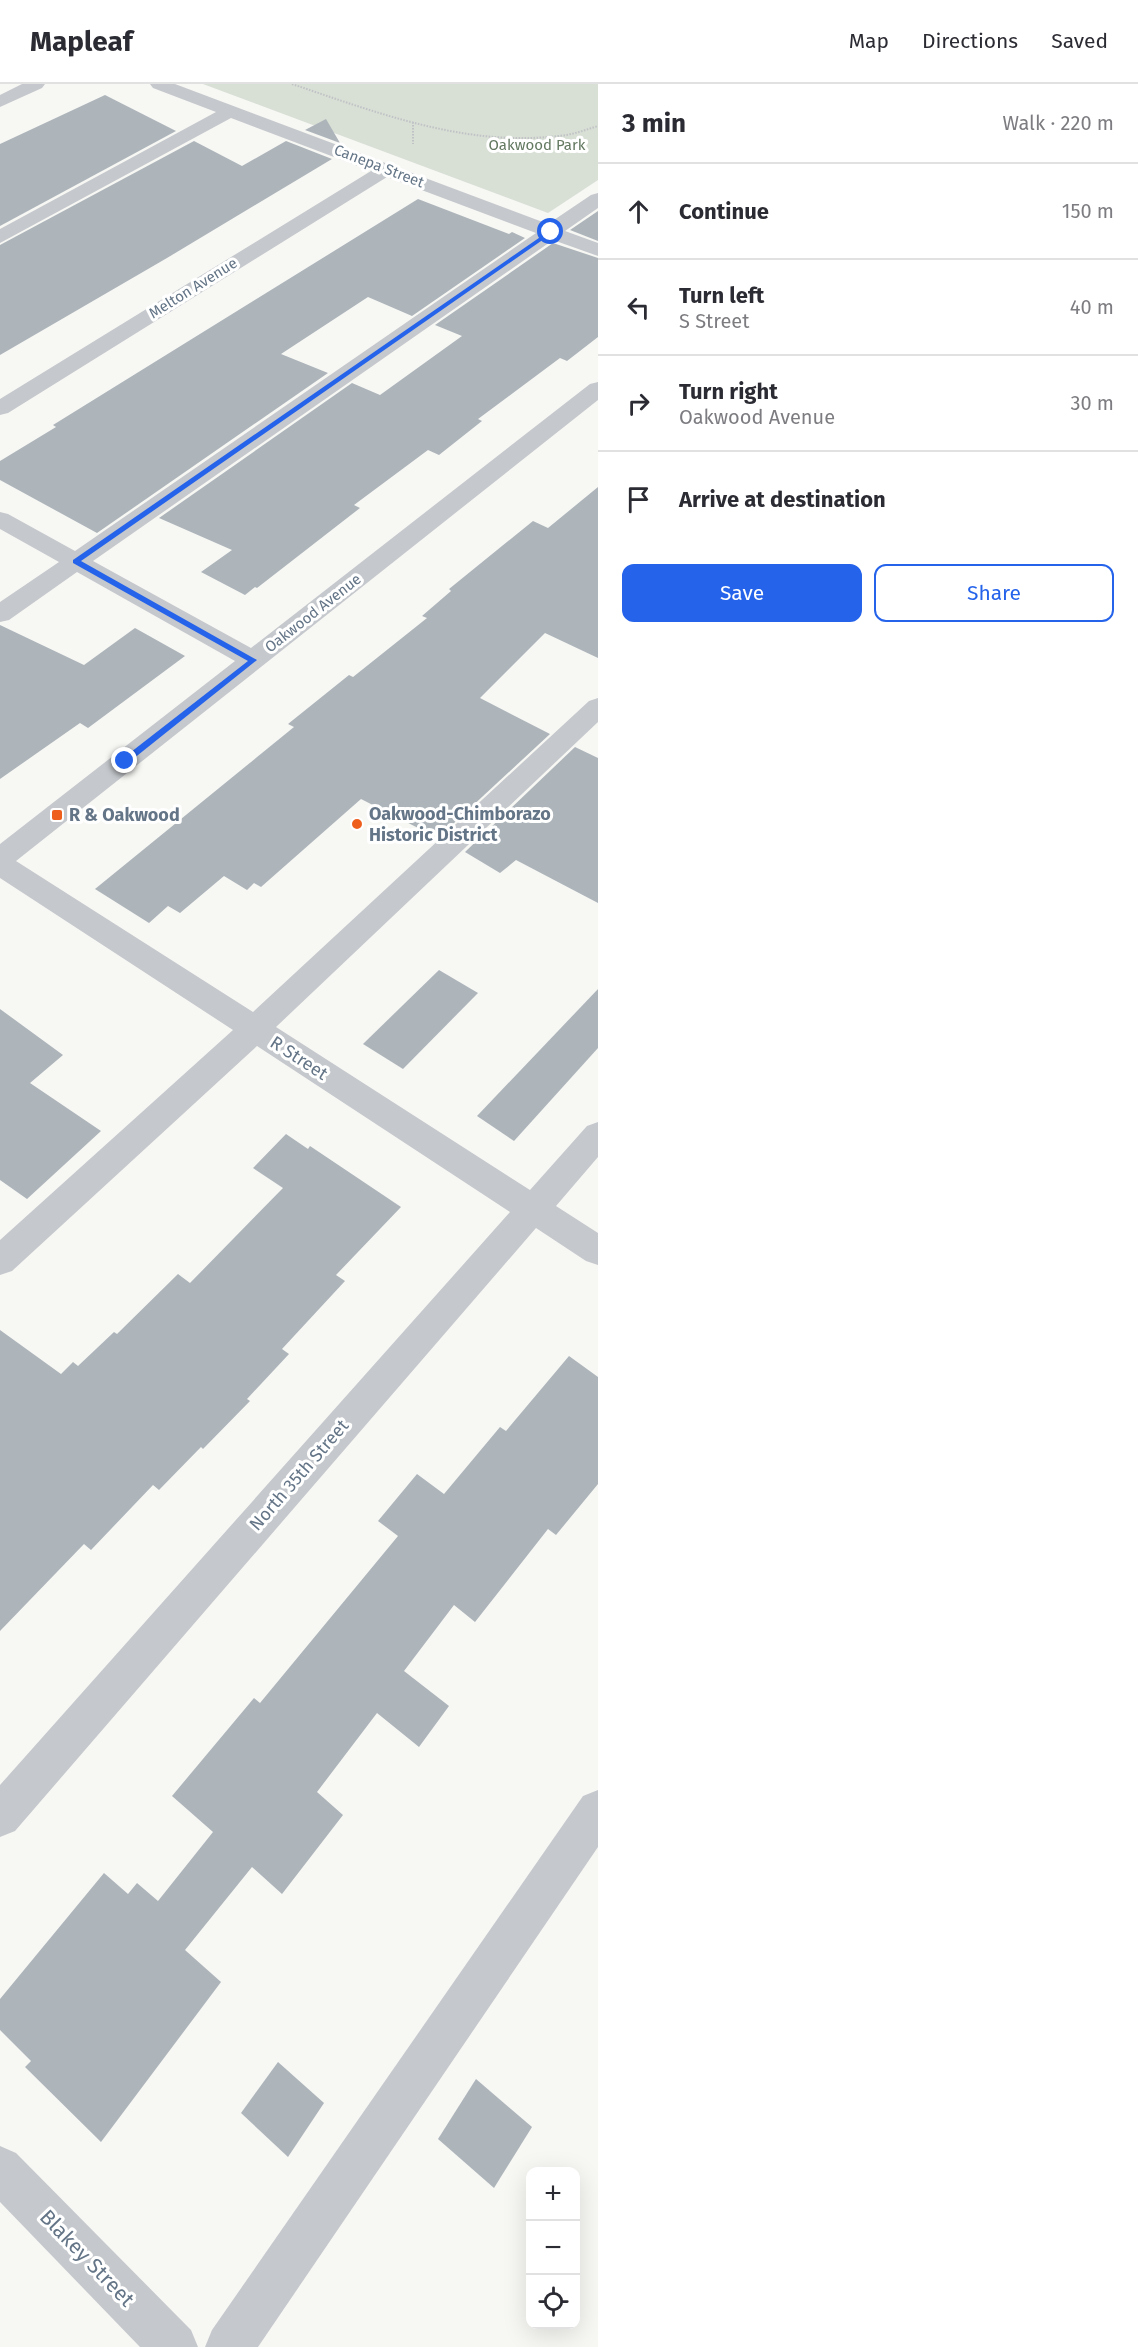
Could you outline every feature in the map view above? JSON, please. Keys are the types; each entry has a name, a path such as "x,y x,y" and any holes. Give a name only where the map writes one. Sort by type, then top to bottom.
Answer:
{"street":[{"path":"0,102 36,84"},
{"name":"Canepa Street","path":"159,84 598,250"},
{"path":"0,237 230,111"},
{"name":"Melton Avenue","path":"0,408 387,169"},
{"path":"0,614 598,199"},
{"name":"Oakwood Avenue","path":"0,859 598,389"},
{"path":"0,519 253,660"},
{"path":"0,1261 255,1029 598,707"},
{"name":"R Street","path":"0,864 598,1251"},
{"name":"North 35th Street","path":"0,1816 598,1135"},
{"path":"229,2347 598,1811"},
{"name":"Blakey Street","path":"0,2169 174,2347"}],"path":[{"path":"292,84 413,122 479,136 511,139 555,138 577,134 598,126"}],"green space":[{"name":"Oakwood Park","path":"203,84 598,84 598,180 548,213"}],"building":[{"path":"105,95 176,131 0,226 0,144"},
{"path":"326,119 340,143 305,130"},
{"path":"194,141 242,166 286,141 332,159 0,355 0,245"},
{"path":"418,199 525,238 412,316 368,297 281,354 328,373 97,533 0,480 0,461 56,427 53,425"},
{"path":"598,211 598,241 570,230"},
{"path":"553,243 598,258 598,337 567,361 560,358 478,419 482,421 439,455 428,450 354,505 360,508 257,588 255,587 245,595 201,572 232,550 159,518 352,383 380,395 462,336 435,325"},
{"path":"598,487 598,658 545,633 480,698 550,734 440,836 428,829 426,832 361,799 261,887 254,883 247,890 224,876 180,913 168,906 149,923 95,889 294,727 288,724 349,675 353,677 427,618 422,616 451,591 449,589 533,521 548,528"},
{"path":"0,625 84,665 135,628 185,656 88,728 80,723 0,779"},
{"path":"575,747 598,758 598,903 516,860 500,873 465,852"},
{"path":"439,970 478,993 403,1069 363,1044"},
{"path":"598,989 598,1048 514,1141 477,1116"},
{"path":"0,1009 63,1055 30,1083 101,1131 27,1199 0,1180"},
{"path":"286,1134 308,1149 310,1146 401,1207 336,1275 345,1281 282,1349 289,1354 247,1399 250,1401 159,1490 153,1485 91,1550 84,1544 0,1631 0,1330 61,1374 73,1362 78,1366 114,1332 117,1334 178,1274 190,1283 283,1188 253,1168"},
{"path":"569,1356 598,1377 598,1484 556,1535 548,1529 475,1622 454,1605 404,1671 449,1706 419,1747 377,1713 317,1792 343,1815 282,1894 252,1867 185,1950 221,1982 101,2142 25,2067 31,2061 0,2030 0,1999 104,1873 128,1894 137,1883 158,1901 213,1832 172,1796 254,1698 260,1703 398,1536 378,1521 417,1474 444,1494 500,1427 506,1431"},
{"path":"278,2062 324,2103 288,2157 241,2113"},
{"path":"476,2079 532,2127 494,2188 438,2139"}],"place":[{"name":"R & Oakwood","path":"57,815"},
{"name":"Oakwood-Chimborazo Historic District","path":"357,824"}],"route":[{"path":"125,761 253,660 76,561 551,232"}]}
